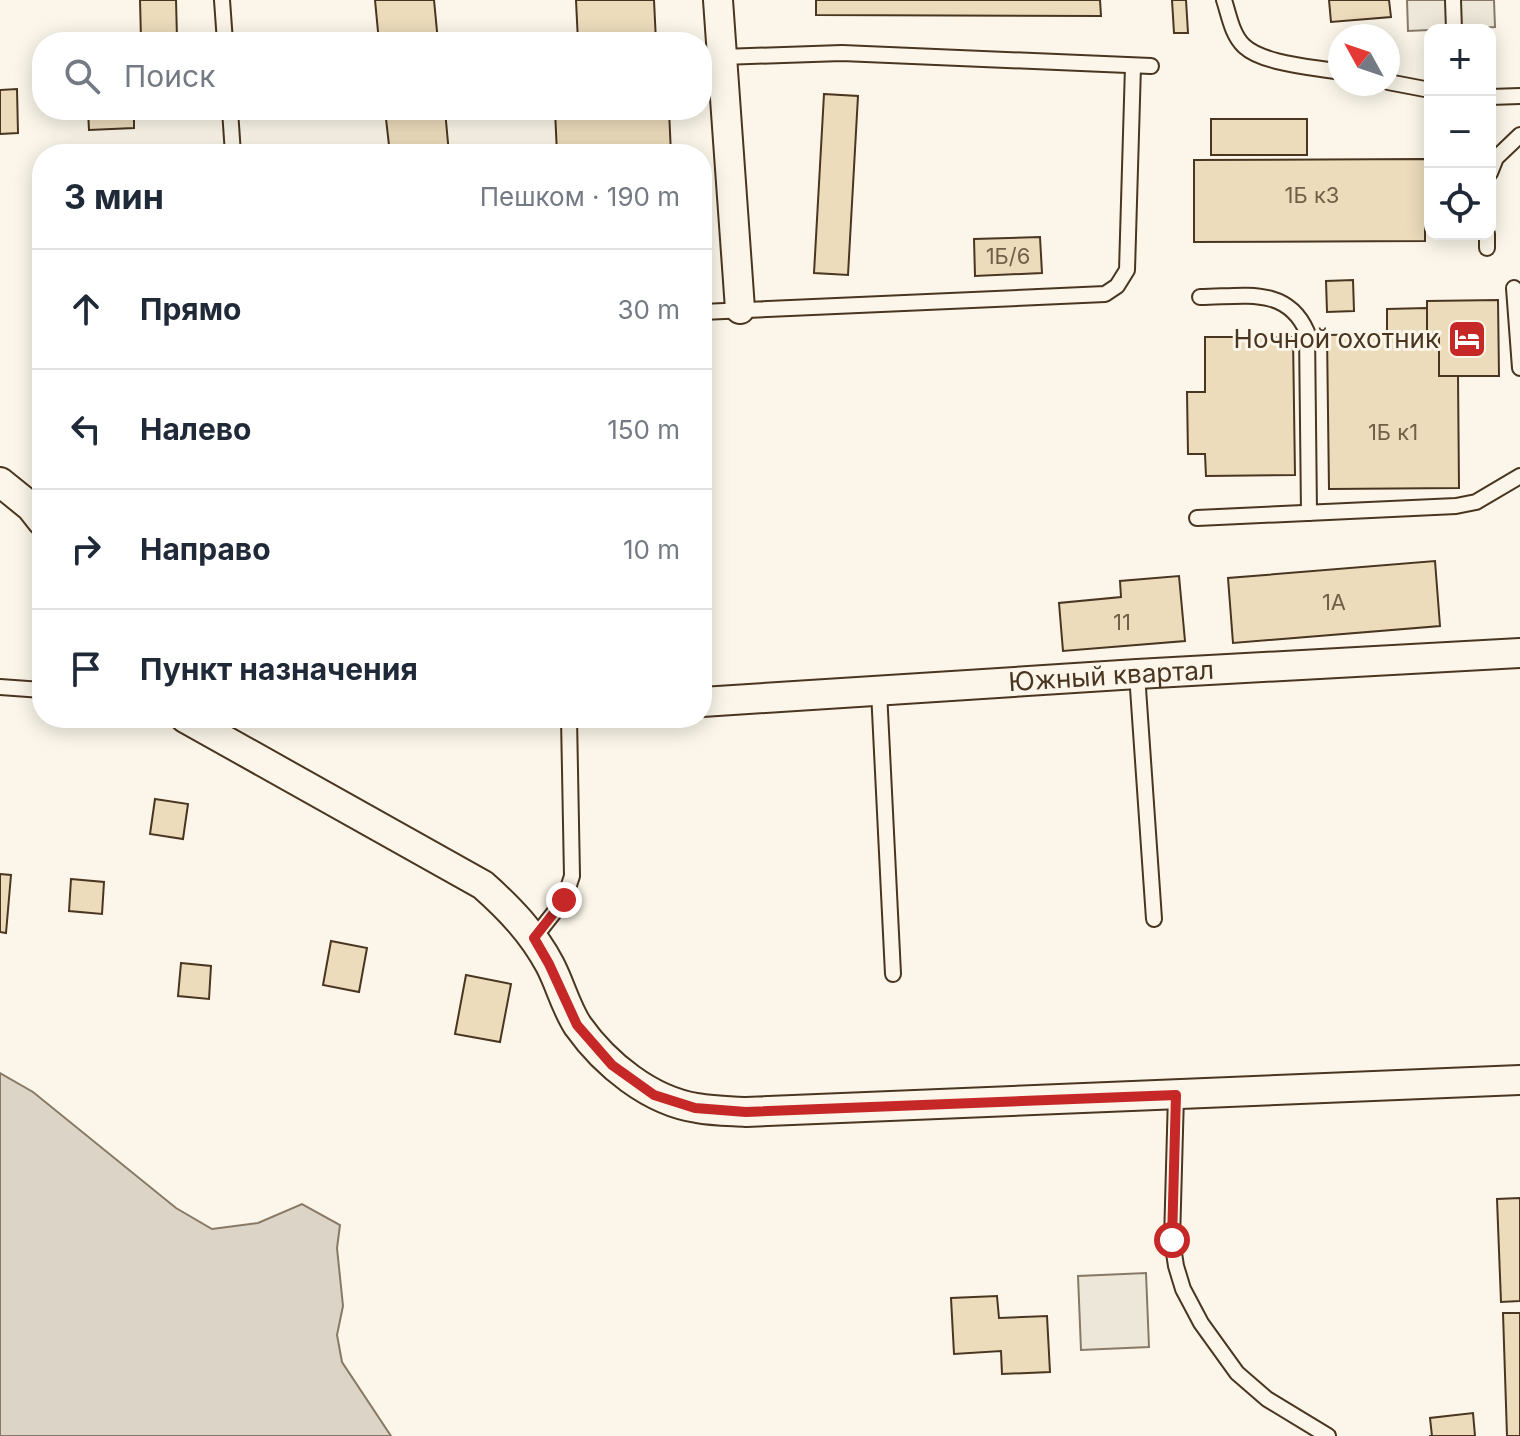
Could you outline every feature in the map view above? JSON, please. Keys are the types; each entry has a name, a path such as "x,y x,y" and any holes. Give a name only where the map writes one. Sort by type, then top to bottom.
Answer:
{"street":[{"path":"718,0 740,309"},
{"path":"0,482 32,508"},
{"name":"Южный квартал","path":"712,701 1520,653"},
{"path":"203,728 483,885 511,910 534,938 577,1025 612,1065 654,1095 695,1108 746,1112 1520,1080"}],"lane":[{"path":"222,0 224,32"},
{"path":"1224,0 1234,32 1242,45 1255,53 1328,69"},
{"path":"1453,0 1454,24"},
{"path":"722,57 842,53 1151,66"},
{"path":"712,311 1105,294 1117,286 1127,270 1133,66"},
{"path":"1400,84 1424,89"},
{"path":"1496,97 1520,96"},
{"path":"231,120 232,144"},
{"path":"1492,168 1496,158 1520,135"},
{"path":"1514,288 1520,368"},
{"path":"1200,297 1273,297 1289,305 1301,318 1307,332 1309,513"},
{"path":"1197,518 1456,506 1476,502 1520,476"},
{"path":"1137,674 1154,919"},
{"path":"0,687 32,689"},
{"path":"879,691 893,974"},
{"path":"534,938 564,900 572,876 569,728"},
{"path":"1176,1095 1172,1240 1183,1289 1201,1323 1237,1373 1267,1399 1328,1436"}],"shaded area":[{"path":"1407,0 1494,0 1495,24 1424,24 1424,30 1408,31"},
{"path":"0,1073 33,1092 176,1208 212,1229 258,1223 302,1204 340,1225 337,1248 343,1306 337,1335 342,1362 391,1436 0,1436"},
{"path":"1146,1273 1149,1347 1081,1350 1078,1276"}],"building":[{"path":"140,0 176,0 177,32 141,32"},
{"path":"375,0 434,0 437,32 378,32"},
{"path":"576,0 654,0 656,32 578,32"},
{"path":"816,0 1100,0 1101,16 816,15"},
{"path":"1172,0 1186,0 1188,33 1174,33"},
{"path":"1329,0 1389,0 1391,17 1331,22"},
{"path":"17,89 18,133 0,134 0,90"},
{"path":"824,94 858,96 848,275 814,273"},
{"path":"1211,119 1307,119 1307,155 1211,155"},
{"path":"88,120 134,120 134,128 89,130"},
{"path":"386,120 446,120 448,144 389,144"},
{"path":"555,120 669,120 671,144 557,144"},
{"path":"1424,159 1425,241 1194,242 1194,160"},
{"path":"1040,237 1042,273 975,276 974,239"},
{"path":"1353,280 1354,311 1327,312 1326,281"},
{"path":"1498,300 1499,376 1439,376 1439,333 1427,333 1427,301"},
{"path":"1427,308 1427,333 1439,333 1439,376 1458,376 1459,488 1329,489 1327,335 1387,334 1387,309"},
{"path":"1205,337 1293,337 1295,475 1206,476 1205,454 1188,454 1187,392 1205,392"},
{"path":"1435,561 1440,626 1233,643 1228,578"},
{"path":"1179,576 1185,641 1063,651 1059,603 1121,597 1120,581"},
{"path":"155,799 188,804 183,839 150,834"},
{"path":"0,874 11,875 6,933 0,932"},
{"path":"71,879 104,882 102,914 69,911"},
{"path":"331,941 367,948 359,992 323,985"},
{"path":"181,963 211,966 209,999 178,996"},
{"path":"466,975 511,984 500,1042 455,1034"},
{"path":"1520,1198 1520,1301 1501,1302 1497,1199"},
{"path":"997,1296 999,1318 1047,1316 1050,1372 1002,1374 1001,1351 954,1354 951,1298"},
{"path":"1503,1313 1520,1313 1520,1436 1507,1436"},
{"path":"1473,1413 1475,1436 1432,1436 1430,1418"}],"place":[{"name":"Ночной охотник","path":"1467,339"}],"route":[{"path":"564,900 534,938 577,1025 612,1065 654,1095 695,1108 746,1112 1176,1095 1172,1240"}]}
